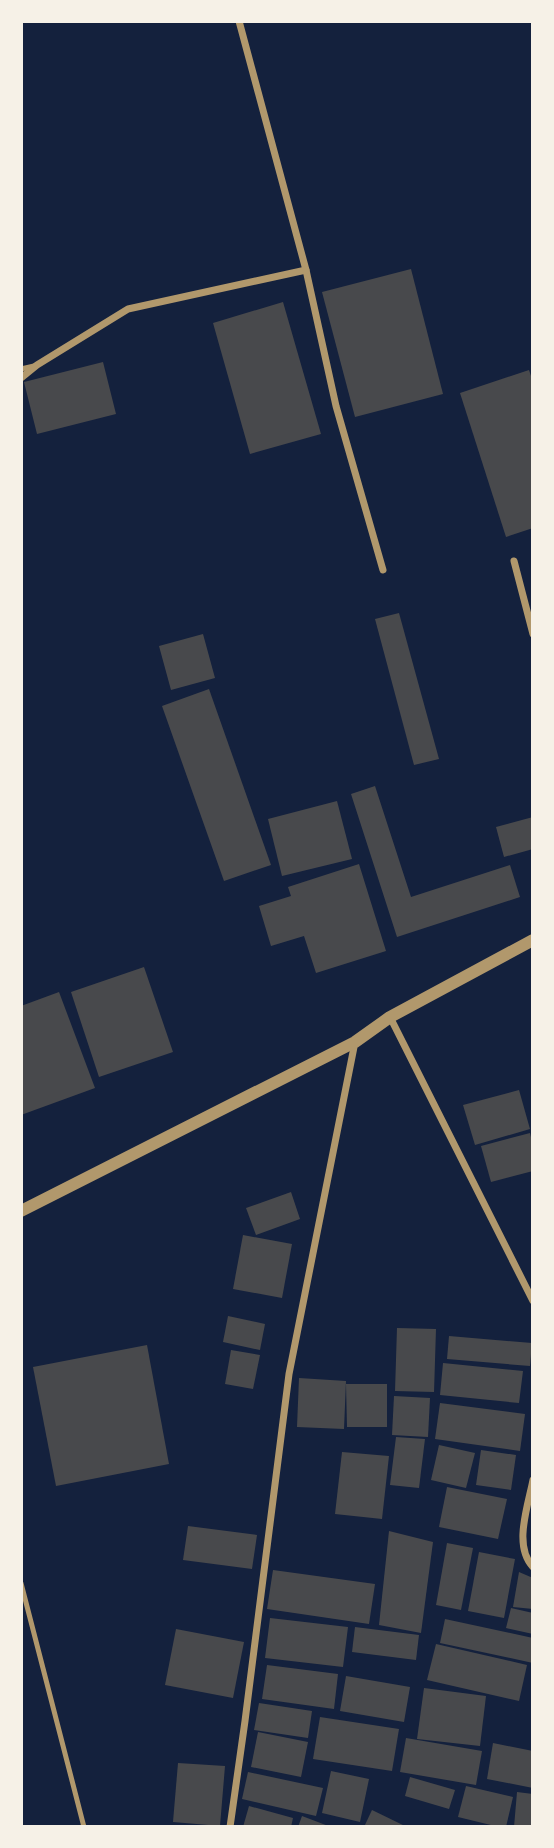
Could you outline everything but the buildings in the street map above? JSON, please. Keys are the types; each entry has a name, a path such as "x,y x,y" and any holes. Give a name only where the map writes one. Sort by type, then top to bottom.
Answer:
{"street":[{"path":"239,21 306,270 336,406 383,570"},
{"path":"21,378 37,365 128,309 306,270"},
{"path":"514,561 533,634"},
{"path":"21,1211 355,1042 390,1017 533,940"},
{"path":"390,1017 533,1301"},
{"path":"230,1827 289,1374 355,1042"},
{"path":"533,1480 522,1540 524,1553 533,1567"}],"lane":[{"path":"21,369 37,365"},
{"path":"21,1583 84,1827"}]}
